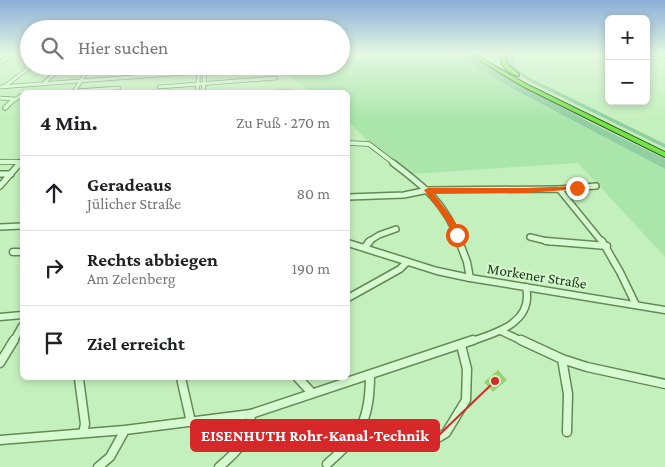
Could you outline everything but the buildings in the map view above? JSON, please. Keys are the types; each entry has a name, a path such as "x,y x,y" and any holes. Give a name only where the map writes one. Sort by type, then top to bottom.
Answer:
{"highway":[{"path":"508,76 565,107 665,155"},
{"path":"515,76 665,152"},
{"path":"518,76 530,84"}],"street":[{"path":"2,87 20,76"},
{"path":"43,84 52,76"},
{"path":"76,90 85,76"},
{"path":"2,87 143,76"},
{"path":"197,90 199,76"},
{"path":"203,90 205,76"},
{"path":"159,87 276,78"},
{"path":"97,90 119,88"},
{"path":"5,108 20,97"},
{"path":"0,98 17,99"},
{"path":"350,144 369,144 428,190 452,222 467,262 470,278"},
{"path":"0,162 20,162"},
{"path":"0,186 20,164"},
{"path":"0,174 11,174"},
{"path":"350,197 404,195 428,190 559,189 596,186"},
{"path":"559,189 586,218 607,246 636,305"},
{"path":"0,228 20,226"},
{"path":"365,247 367,242 391,229 396,229"},
{"path":"530,237 554,243 607,246"},
{"name":"Morkener Straße","path":"350,243 437,271 470,278 665,310"},
{"path":"13,252 20,252"},
{"path":"350,297 400,269 407,262"},
{"path":"0,440 124,430 251,414 501,331 527,307 526,287"},
{"path":"0,317 20,315"},
{"path":"0,363 20,329"},
{"path":"501,331 562,359 587,367 665,384"},
{"path":"434,440 446,433 466,400 467,370 461,345"},
{"path":"562,359 568,394 567,432"},
{"path":"328,464 351,443 366,420 370,398 370,375"},
{"path":"79,380 85,424 83,433"},
{"path":"181,380 191,422"},
{"path":"300,380 312,393"},
{"path":"219,467 242,447 251,425 251,414"},
{"path":"98,467 110,456 124,430"}],"green space":[{"path":"290,76 491,76 665,169 665,257 578,163 411,174 369,142 350,123 350,90 308,90"},
{"path":"491,76 503,76 589,122 665,159 665,169"},
{"path":"522,76 527,76 665,144 665,148 531,82"}],"place":[{"name":"EISENHUTH Rohr-Kanal-Technik","path":"495,381"}],"route":[{"path":"457,235 452,222 428,190 577,188"}]}
